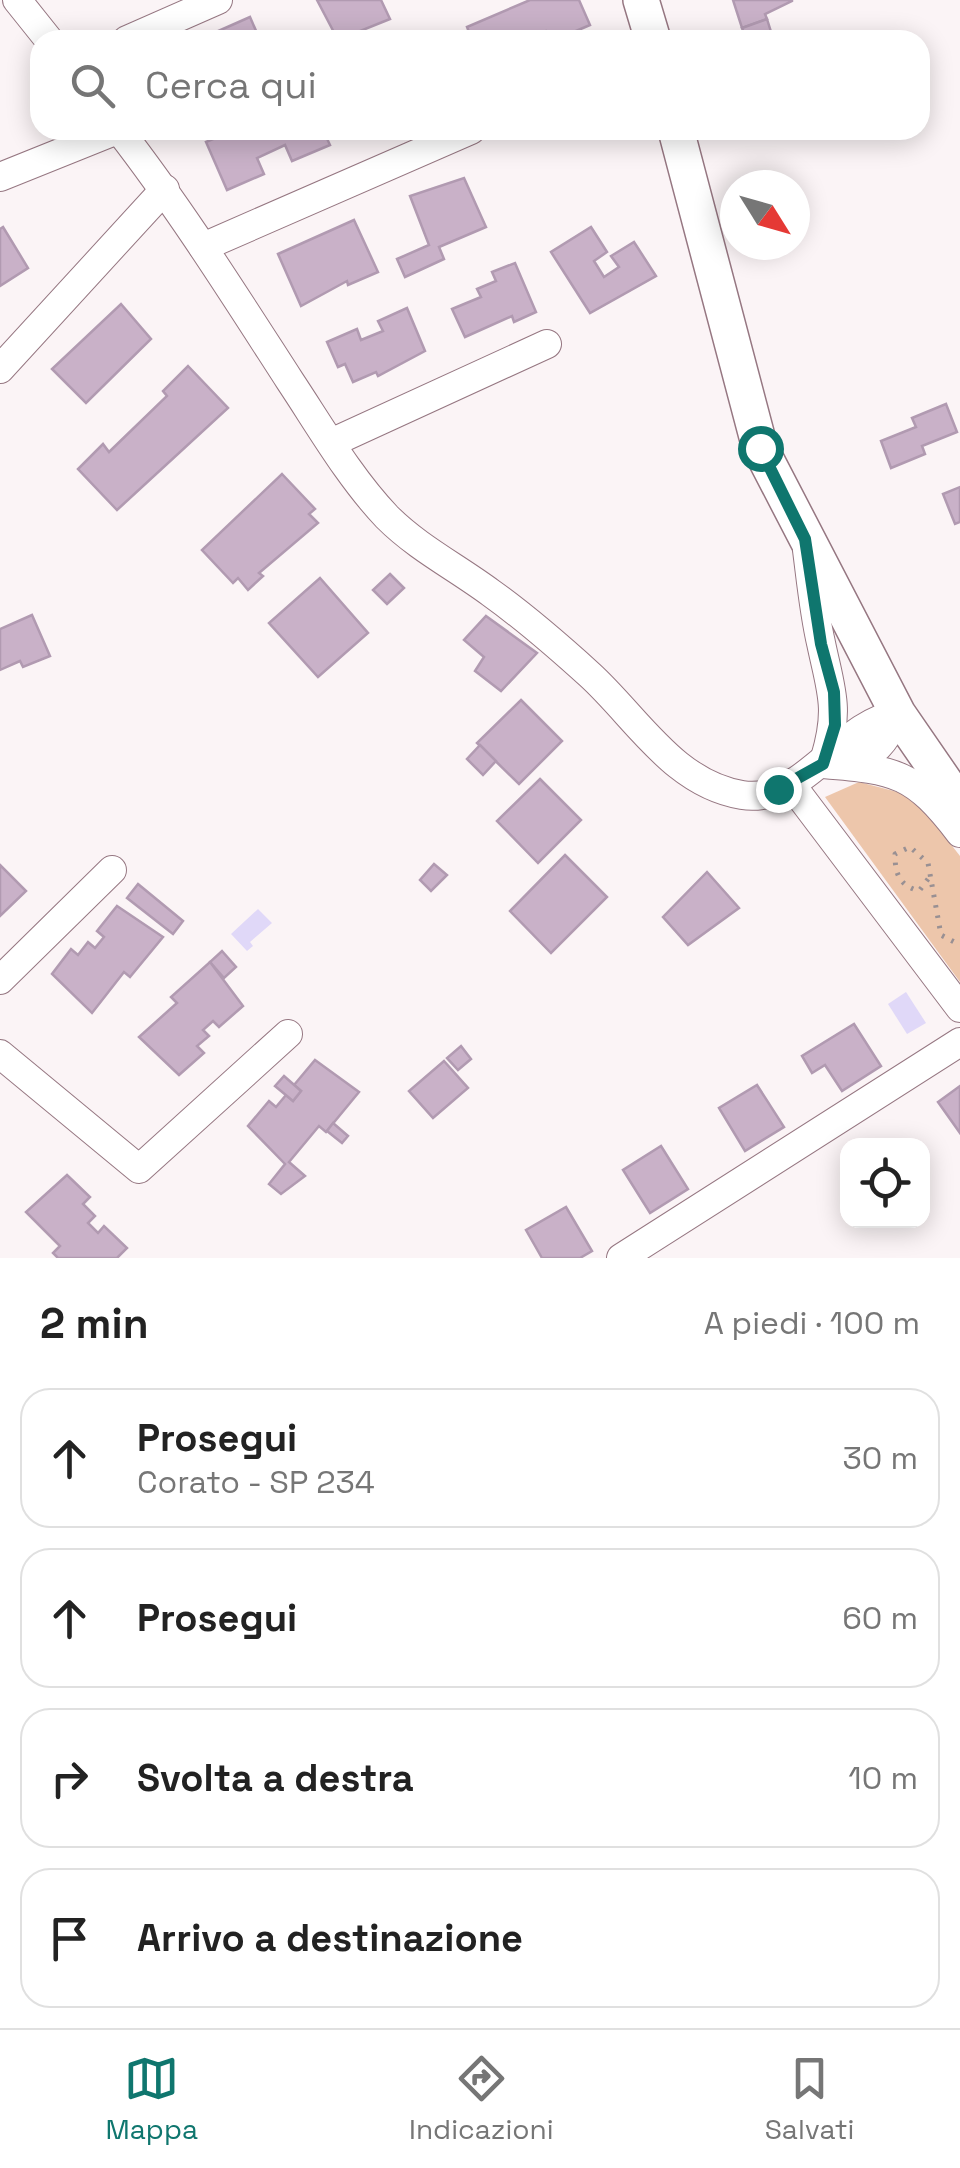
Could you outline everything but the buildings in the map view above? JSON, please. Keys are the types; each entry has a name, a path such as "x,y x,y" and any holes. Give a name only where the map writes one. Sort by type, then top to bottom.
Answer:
{"main road":[{"path":"641,0 649,30"},
{"path":"679,140 760,448 898,714 960,804"}],"street":[{"path":"17,0 40,30"},
{"path":"149,30 218,0"},
{"path":"0,177 93,140"},
{"path":"126,140 165,189 331,443 387,516 421,547 542,630 670,758 702,783 746,796 790,782 823,764 851,732 876,718 898,714"},
{"path":"203,247 448,140"},
{"path":"0,370 165,189"},
{"path":"331,443 547,344"},
{"path":"805,539 821,644 834,692 835,725 823,764"},
{"path":"823,764 884,769 928,791 960,833"},
{"path":"790,782 960,1008"},
{"path":"0,980 112,870"},
{"path":"0,1054 139,1169 288,1034"},
{"path":"621,1258 960,1042"}],"path":[{"path":"928,879 919,891 906,887 895,873 895,854 910,848 928,862 928,879 941,914 942,934 960,945"}],"shaded area":[{"path":"859,782 913,796 960,856 960,982 825,797"},
{"path":"258,909 272,923 250,942 253,946 247,951 231,934"},
{"path":"906,992 926,1023 907,1034 888,1004"}],"route":[{"path":"760,448 805,539 821,644 834,692 835,725 823,764 778,789"}]}
